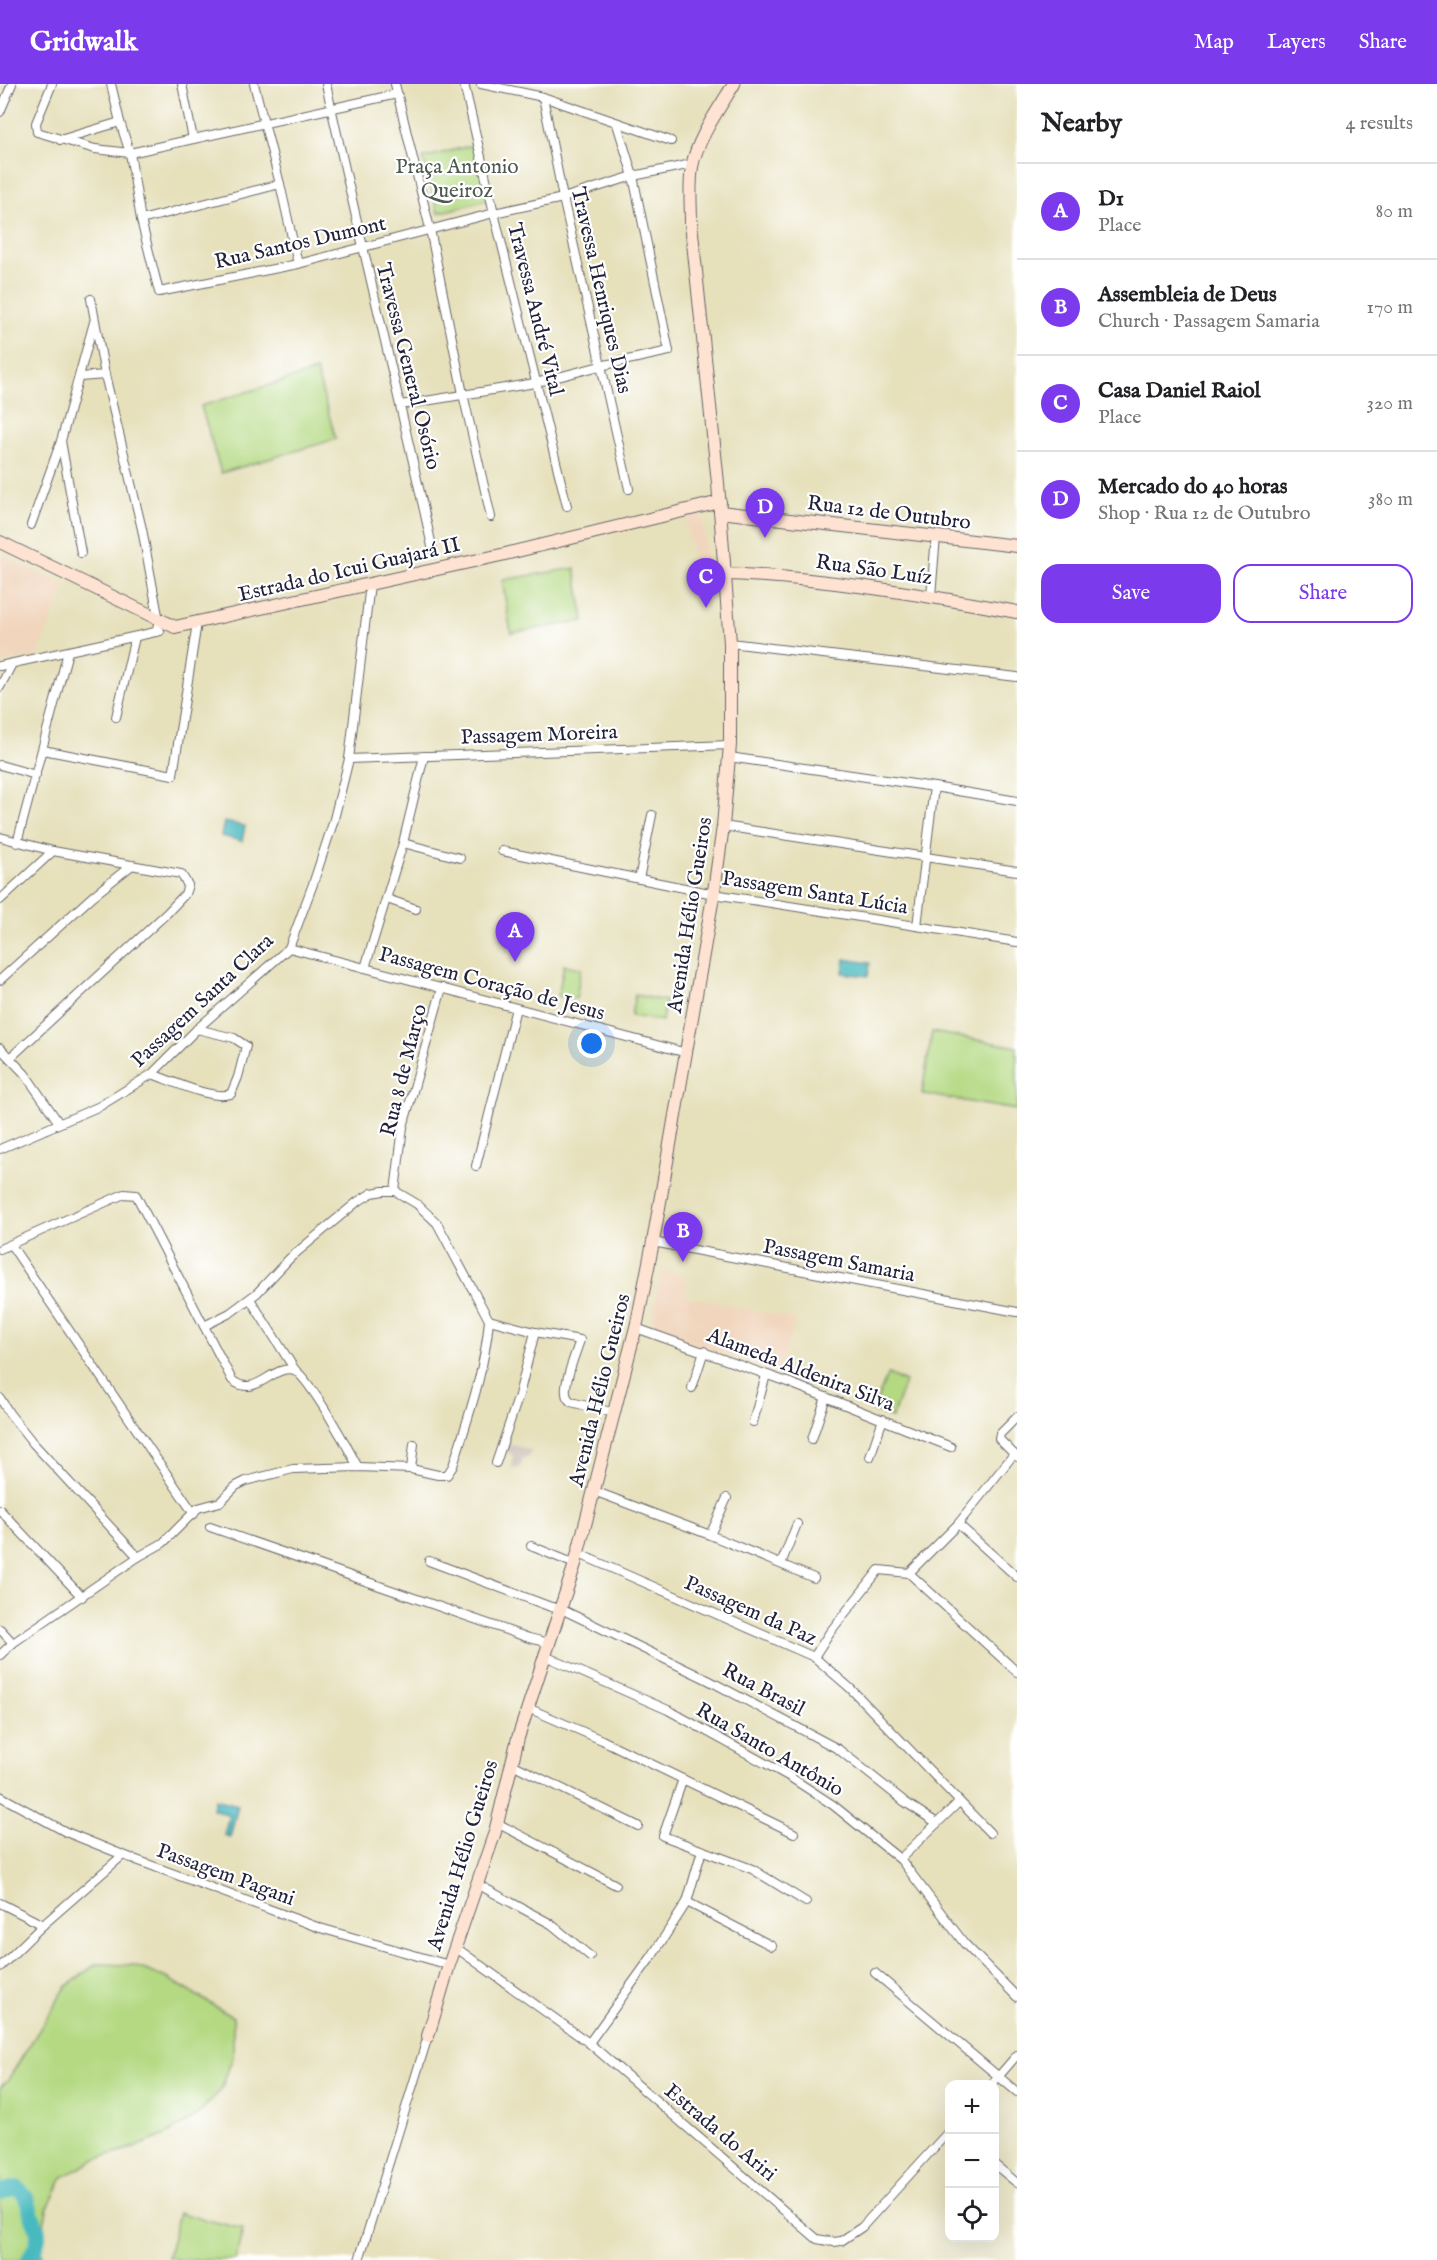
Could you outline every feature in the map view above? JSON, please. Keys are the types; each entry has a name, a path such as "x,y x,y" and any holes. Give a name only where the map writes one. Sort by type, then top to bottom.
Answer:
{"main road":[{"path":"692,164 734,84"},
{"name":"Avenida Hélio Gueiros","path":"428,2036 496,1823 528,1708 561,1609 615,1413 654,1242 714,894 723,826 729,751 730,643 720,507 692,223 692,164"},
{"name":"Rua 12 de Outubro","path":"720,507 1017,546"},
{"name":"Estrada do Icui Guajará II","path":"175,627 720,507"},
{"path":"0,542 175,627"},
{"name":"Rua São Luíz","path":"725,574 789,578 932,596 1017,612"}],"street":[{"path":"0,112 12,84"},
{"path":"52,84 36,123 36,130 40,134 95,149 130,153 397,94"},
{"path":"111,84 130,153 141,220 280,184"},
{"path":"182,84 193,139"},
{"path":"254,84 298,264"},
{"name":"Travessa General Osório","path":"326,84 361,248 401,405 434,551"},
{"path":"394,84 430,229 463,394 491,517"},
{"name":"Travessa André Vital","path":"464,84 535,383 567,506"},
{"path":"481,84 543,97 672,141"},
{"name":"Travessa Henriques Dias","path":"543,97 563,198 629,489"},
{"path":"59,140 120,122"},
{"path":"401,405 535,383 669,351 633,176 617,124"},
{"name":"Rua Santos Dumont","path":"141,220 159,292 298,264 494,213 563,198 633,176 692,164"},
{"path":"91,299 105,375 142,530 159,626 156,632"},
{"path":"31,525 61,441 95,319"},
{"path":"80,377 105,375"},
{"path":"61,441 81,553"},
{"path":"932,596 936,536"},
{"name":"Passagem Santa Clara","path":"0,1149 100,1106 152,1074 197,1029 289,948 330,833 349,759 370,584"},
{"path":"43,750 172,775 197,623"},
{"path":"0,666 175,627"},
{"path":"116,717 135,637"},
{"path":"730,643 1017,677"},
{"path":"17,843 68,652"},
{"path":"0,687 12,664"},
{"name":"Passagem Moreira","path":"349,759 729,751 1017,801"},
{"path":"365,968 404,843 424,756"},
{"path":"0,765 36,775"},
{"path":"917,927 934,786"},
{"path":"639,879 652,815"},
{"path":"723,826 1017,871"},
{"path":"0,837 53,851 181,874 187,880 188,885 185,894 167,913 10,1058"},
{"path":"404,843 460,858"},
{"path":"0,900 53,851"},
{"name":"Passagem Santa Lúcia","path":"502,851 714,894 1017,942"},
{"path":"0,980 93,896 132,865"},
{"path":"387,899 416,909"},
{"name":"Passagem Coração de Jesus","path":"289,948 687,1053"},
{"name":"Rua 8 de Março","path":"395,1191 403,1127 442,988"},
{"path":"476,1166 516,1008"},
{"path":"152,1074 206,1093 224,1096 231,1094 246,1046 234,1038 197,1029"},
{"path":"0,1048 25,1074 59,1123"},
{"path":"0,1655 14,1642 138,1557 163,1543 198,1508 220,1502 236,1486 261,1476 293,1469 358,1467 411,1469 444,1476 452,1470 487,1349 489,1320 437,1223 417,1204 395,1191 372,1193 357,1202 315,1236 250,1299 230,1313 204,1326"},
{"path":"0,1249 124,1194 136,1195 232,1380 238,1385 249,1387 284,1370 295,1370"},
{"name":"Passagem Samaria","path":"654,1242 1017,1312"},
{"path":"11,1245 194,1514"},
{"path":"250,1299 295,1370 312,1392 358,1467"},
{"path":"489,1320 535,1332 580,1340 570,1372 567,1397 571,1402 615,1413"},
{"name":"Alameda Aldenira Silva","path":"636,1328 826,1397 951,1447"},
{"path":"496,1463 519,1395 535,1332"},
{"path":"692,1388 704,1351"},
{"path":"753,1422 766,1375"},
{"path":"812,1439 826,1397"},
{"path":"0,1398 33,1443 138,1557"},
{"path":"909,1573 958,1524 1016,1455 999,1439 1000,1434 1017,1417"},
{"path":"870,1457 883,1419"},
{"path":"411,1469 414,1444"},
{"path":"594,1491 814,1578"},
{"path":"710,1535 727,1498"},
{"path":"0,1510 82,1597"},
{"path":"781,1564 797,1524"},
{"path":"958,1524 1017,1577"},
{"path":"210,1527 497,1628 549,1643"},
{"name":"Passagem da Paz","path":"531,1546 576,1558 814,1657 850,1688 990,1833"},
{"name":"Rua Brasil","path":"429,1561 561,1609 708,1680 838,1749 905,1802 937,1823"},
{"path":"814,1657 830,1632 879,1570 909,1573 1017,1672"},
{"path":"0,1629 14,1642"},
{"name":"Rua Santo Antônio","path":"545,1656 668,1710 790,1777 833,1805 900,1859 964,1943 1017,1997"},
{"path":"528,1708 602,1740 794,1833"},
{"path":"512,1764 638,1826"},
{"path":"683,1779 663,1836 752,1869 806,1902"},
{"name":"Passagem Pagani","path":"0,1796 66,1832 123,1855 320,1928 449,1965"},
{"path":"900,1859 959,1802"},
{"path":"496,1823 616,1885"},
{"path":"589,2043 652,1956 687,1902 702,1850"},
{"path":"0,1967 43,1925 123,1855"},
{"path":"477,1884 551,1924 590,1956"},
{"path":"687,1902 772,1946"},
{"path":"0,1903 43,1925"},
{"name":"Estrada do Ariri","path":"455,1947 589,2043 770,2196 808,2232 824,2241 841,2241 862,2228 946,2134"},
{"path":"875,1973 1017,2092"},
{"name":"Avenida Hélio Gueiros","path":"359,2260 428,2036"},
{"path":"996,2080 1017,2055"},
{"path":"999,2168 1017,2183"}],"shaded area":[{"path":"701,514 713,590 699,591 686,518"},
{"path":"0,555 65,585 37,656 0,664"},
{"path":"662,1270 687,1276 685,1296 796,1320 778,1372 650,1329"},
{"path":"507,1443 532,1451 528,1458 523,1458 520,1468 512,1469 513,1456 506,1450"}],"green space":[{"name":"Praça Antonio Queiroz","path":"477,144 491,199 438,213 423,158"},
{"path":"316,371 336,439 221,473 201,406"},
{"path":"575,568 584,621 511,633 502,580"},
{"path":"564,965 581,968 576,999 558,996"},
{"path":"635,995 666,1001 662,1021 631,1016"},
{"path":"932,1032 1017,1047 1017,1110 922,1094"},
{"path":"888,1374 905,1382 892,1418 872,1411"},
{"path":"96,1964 132,1965 169,1979 233,2017 233,2056 221,2090 196,2116 166,2135 98,2158 63,2177 47,2209 40,2244 42,2260 0,2260 0,2088 9,2078 66,1987"},
{"path":"179,2213 243,2229 235,2260 179,2260 168,2257"}],"water":[{"path":"224,822 245,826 242,841 221,836"},
{"path":"845,959 870,963 868,976 843,973"},
{"path":"215,1799 238,1805 230,1837 224,1835 229,1815 213,1809"}],"waterway":[{"path":"0,2192 17,2188 27,2199 38,2235 29,2260"}],"place":[{"name":"Mercado do 40 horas","path":"765,538"},
{"name":"Casa Daniel Raiol","path":"706,608"},
{"name":"D1","path":"515,962"},
{"name":"Assembleia de Deus","path":"683,1262"}]}
